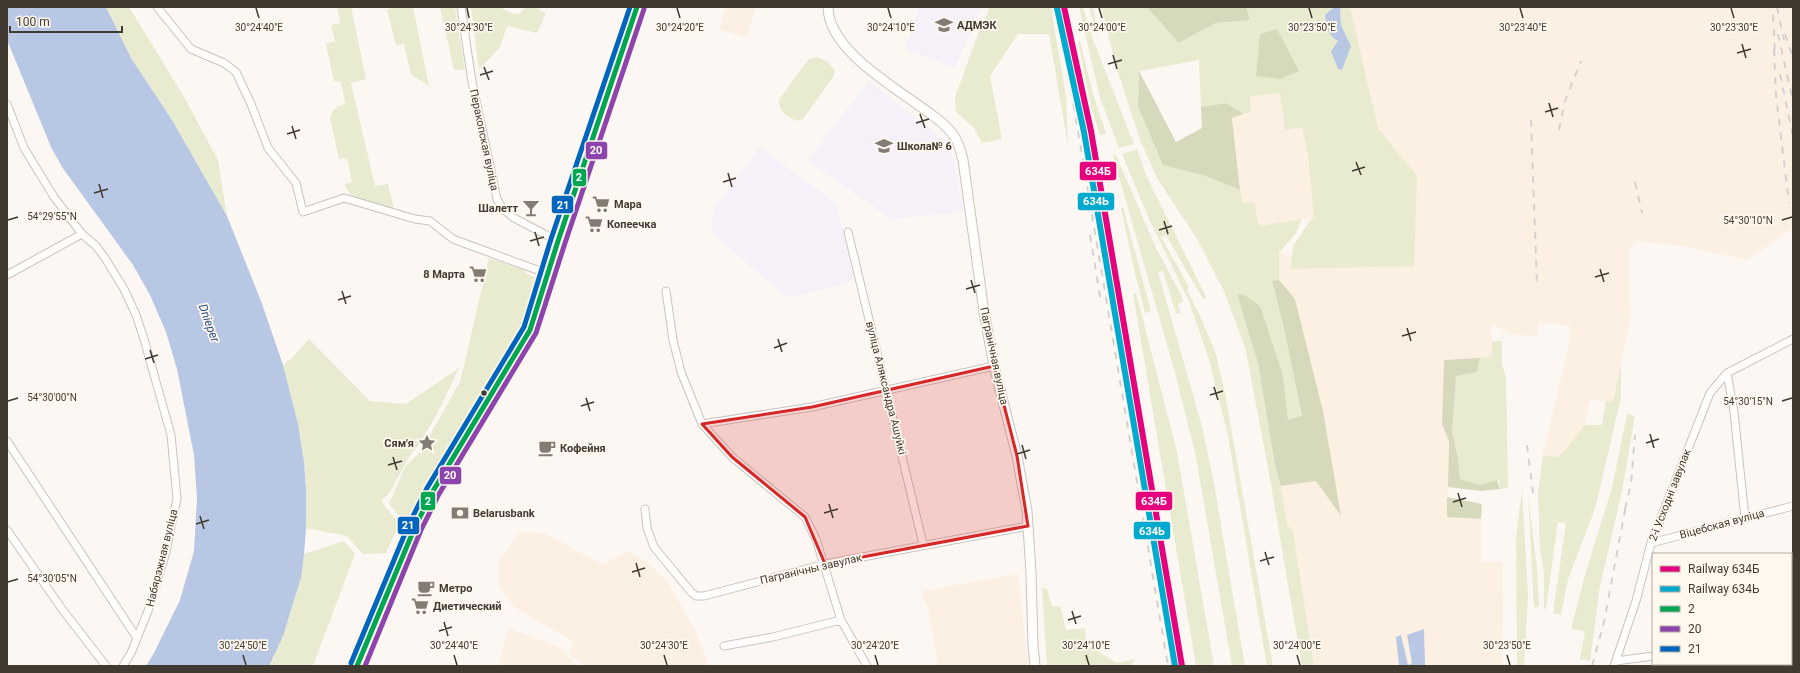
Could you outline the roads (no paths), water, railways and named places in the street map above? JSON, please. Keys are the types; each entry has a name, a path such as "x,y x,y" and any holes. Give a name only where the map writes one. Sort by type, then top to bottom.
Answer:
{"main road":[{"path":"357,666 415,527 433,490 530,330 558,241 637,7"},
{"name":"Пагранічная вуліца","path":"828,7 828,15 832,28 847,49 864,65 946,126 959,145 963,160 984,312 994,366 1018,456 1028,526 1033,645 1036,666"}],"street":[{"path":"157,7 191,49 224,63 236,72 251,104 268,148 296,183 303,212 344,198 415,219 430,221 453,239 548,274"},
{"name":"Перакопская вуліца","path":"462,7 472,82 497,199 503,209 514,218 558,241"},
{"name":"Набярэжная вуліца","path":"7,104 24,148 54,197 82,234 96,246 124,289 136,315 153,368 171,435 177,498 161,572 148,611 123,666"},
{"name":"вуліца Аляксандра Ашуйкі","path":"848,232 923,544"},
{"path":"7,275 82,234"},
{"path":"666,291 671,332 681,372 702,424 732,457 805,517 816,539 841,620 867,666"},
{"path":"1745,518 1734,412 1727,373 1793,339"},
{"path":"702,424 812,407 886,389 994,366"},
{"name":"2-і Усходні завулак","path":"1615,663 1636,601 1651,543 1710,393 1727,373"},
{"path":"7,441 137,638"},
{"name":"Віцебская вуліца","path":"1651,543 1793,506"},
{"name":"Пагранічны завулак","path":"645,509 647,528 654,547 696,596 704,596 824,564 923,544 1028,526"},
{"path":"7,530 62,610 106,666"},
{"path":"724,646 773,637 841,620"},
{"path":"1615,663 1652,656"}],"water":[{"name":"Dnieper","path":"7,7 106,7 131,58 172,120 227,216 261,301 283,365 298,424 304,462 306,489 306,528 301,578 283,636 269,666 146,666 180,600 194,551 197,498 194,455 177,369 166,332 150,295 133,265 62,167 51,147 7,40"},
{"path":"1332,7 1340,7 1341,25 1351,46 1342,70 1338,69 1331,51 1338,41 1334,39 1327,27 1325,15 1333,8"},
{"path":"1424,629 1425,666 1399,666 1396,637 1401,635 1408,665 1412,663 1407,635"}],"railway":[{"path":"1057,7 1168,666"},
{"path":"1777,7 1784,40"},
{"path":"1773,15 1775,54"},
{"path":"1778,34 1793,101"},
{"path":"1785,34 1793,57"},
{"path":"1774,49 1776,95 1789,203"},
{"path":"1559,130 1565,101 1581,61"},
{"path":"1780,74 1793,136"},
{"path":"1531,120 1537,286"},
{"path":"1635,182 1642,213"},
{"path":"1090,235 1101,302"},
{"path":"1625,509 1631,484 1635,435"},
{"path":"1527,445 1533,493"},
{"path":"1592,666 1604,622 1626,505"}],"rail line":[{"name":"634Б","path":"1064,7 1091,131 1182,666"},
{"name":"634Ь","path":"1057,8 1084,132 1175,666"}],"place":[{"name":"АДМЭК","path":"944,25"},
{"name":"Школа№ 6","path":"884,146"},
{"name":"Мара","path":"601,204"},
{"name":"Шалетт","path":"531,208"},
{"name":"Копеечка","path":"594,224"},
{"name":"8 Марта","path":"478,274"},
{"name":"Сям'я","path":"427,443"},
{"name":"Кофейня","path":"547,448"},
{"name":"Belarusbank","path":"460,513"},
{"name":"Метро","path":"426,588"},
{"name":"Диетический","path":"420,606"}]}
